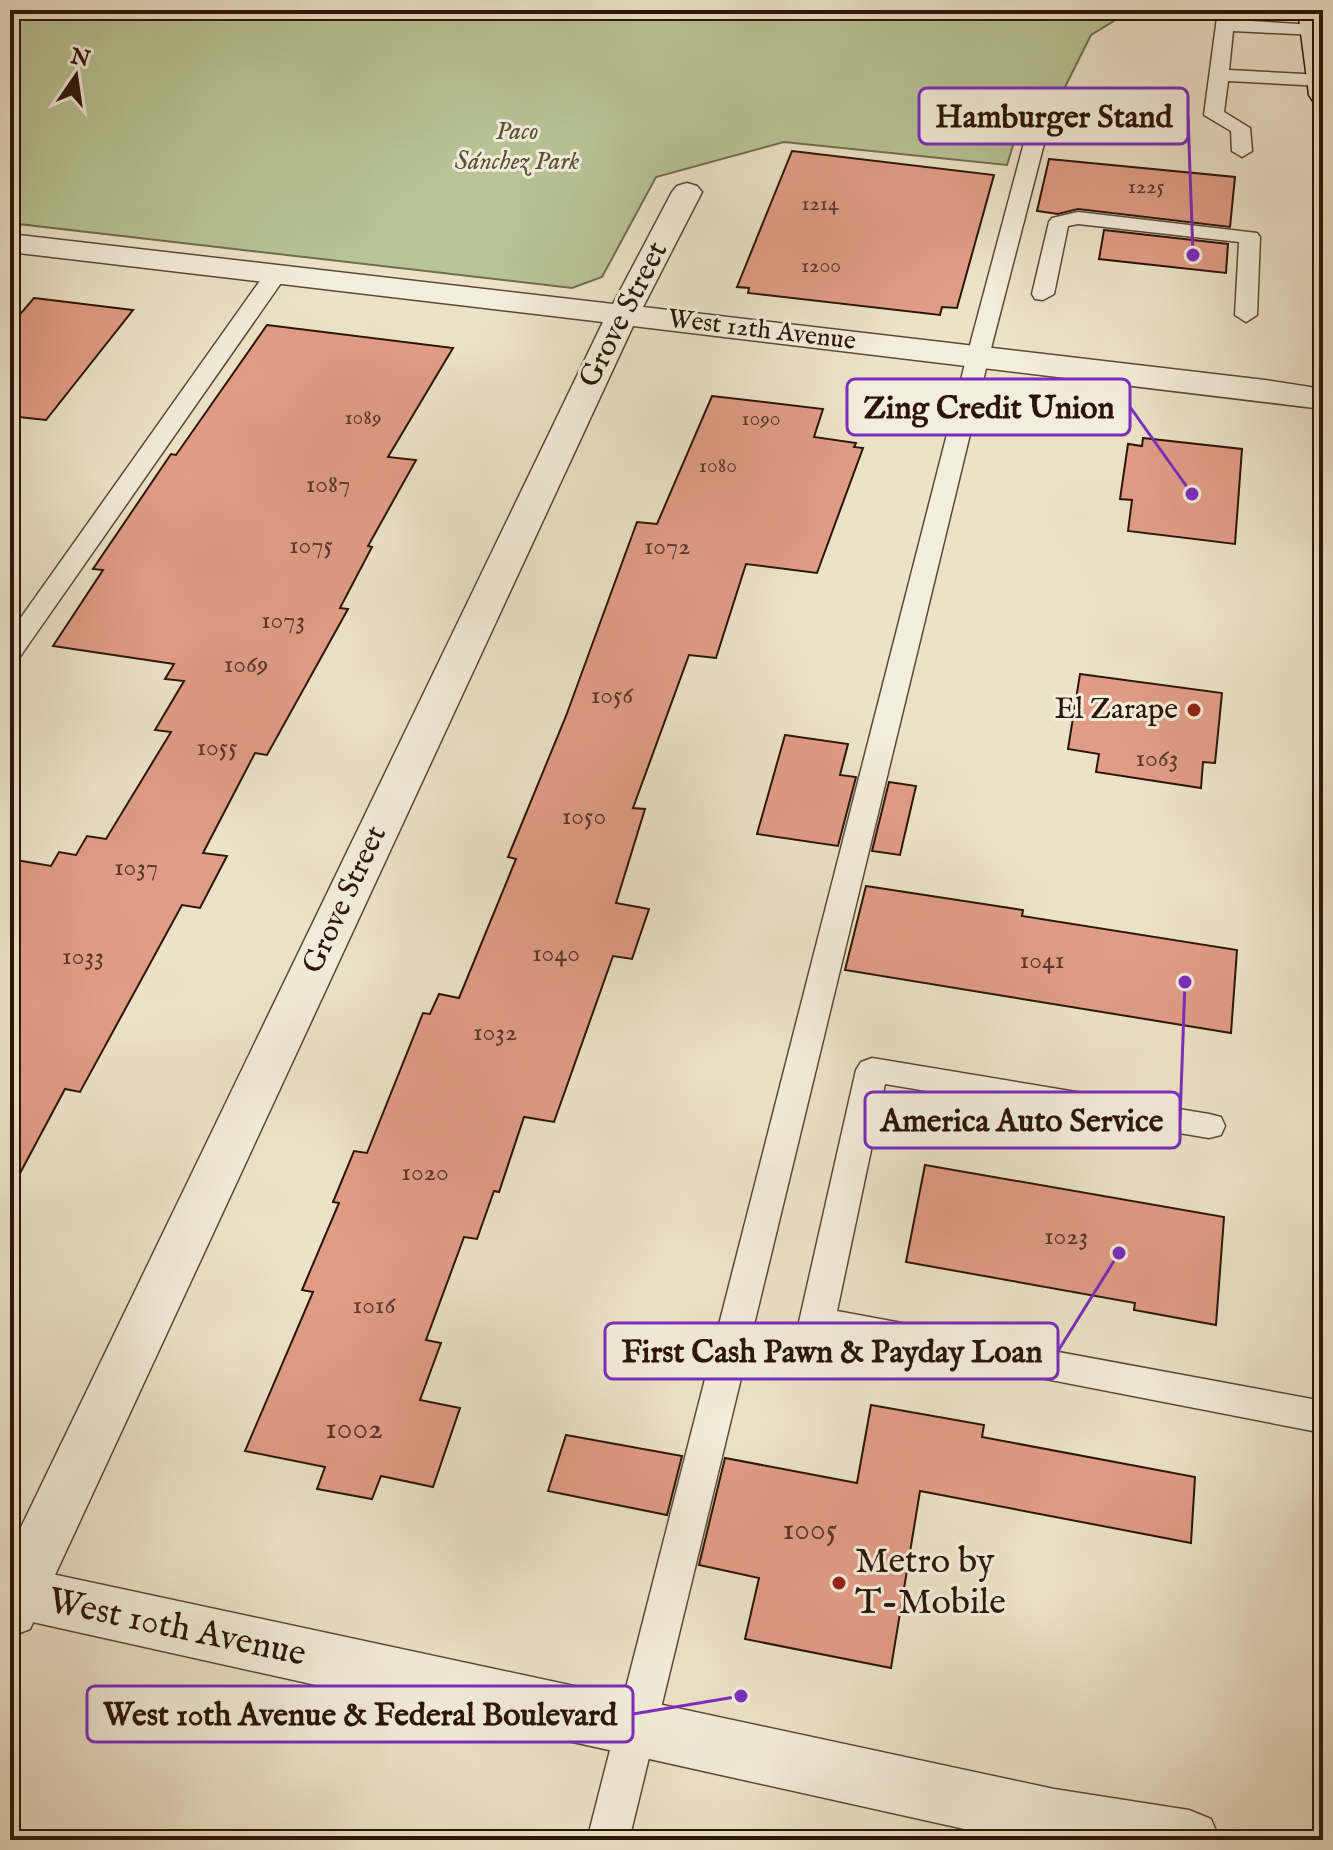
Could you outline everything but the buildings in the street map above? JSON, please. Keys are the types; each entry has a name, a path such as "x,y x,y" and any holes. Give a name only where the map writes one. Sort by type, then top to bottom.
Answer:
{"main road":[{"path":"1312,20 1322,85"}],"street":[{"name":"Grove Street","path":"13,1598 623,314 687,192"},
{"name":"West 12th Avenue","path":"10,243 1323,399"},
{"name":"West 10th Avenue","path":"13,1598 1054,1819 1189,1840"}],"lane":[{"path":"1242,151 1240,128 1214,115 1226,17 1312,20"},
{"path":"1219,75 1322,85"},
{"path":"608,1840 978,356 1042,113"},
{"path":"1043,294 1059,222 1078,218 1250,237 1246,315"},
{"path":"10,652 277,273"},
{"path":"1209,1126 872,1070 817,1322 1323,1417"}],"green space":[{"name":"Paco Sánchez Park","path":"10,10 1132,10 1091,35 1057,103 1024,110 1007,165 784,142 656,177 602,277 572,288 10,223"}],"place":[{"name":"Hamburger Stand","path":"1193,255"},
{"name":"Zing Credit Union","path":"1192,494"},
{"name":"El Zarape","path":"1194,710"},
{"name":"America Auto Service","path":"1185,982"},
{"name":"First Cash Pawn & Payday Loan","path":"1119,1253"},
{"name":"Metro by T-Mobile","path":"839,1583"},
{"name":"West 10th Avenue & Federal Boulevard","path":"741,1696"}]}
